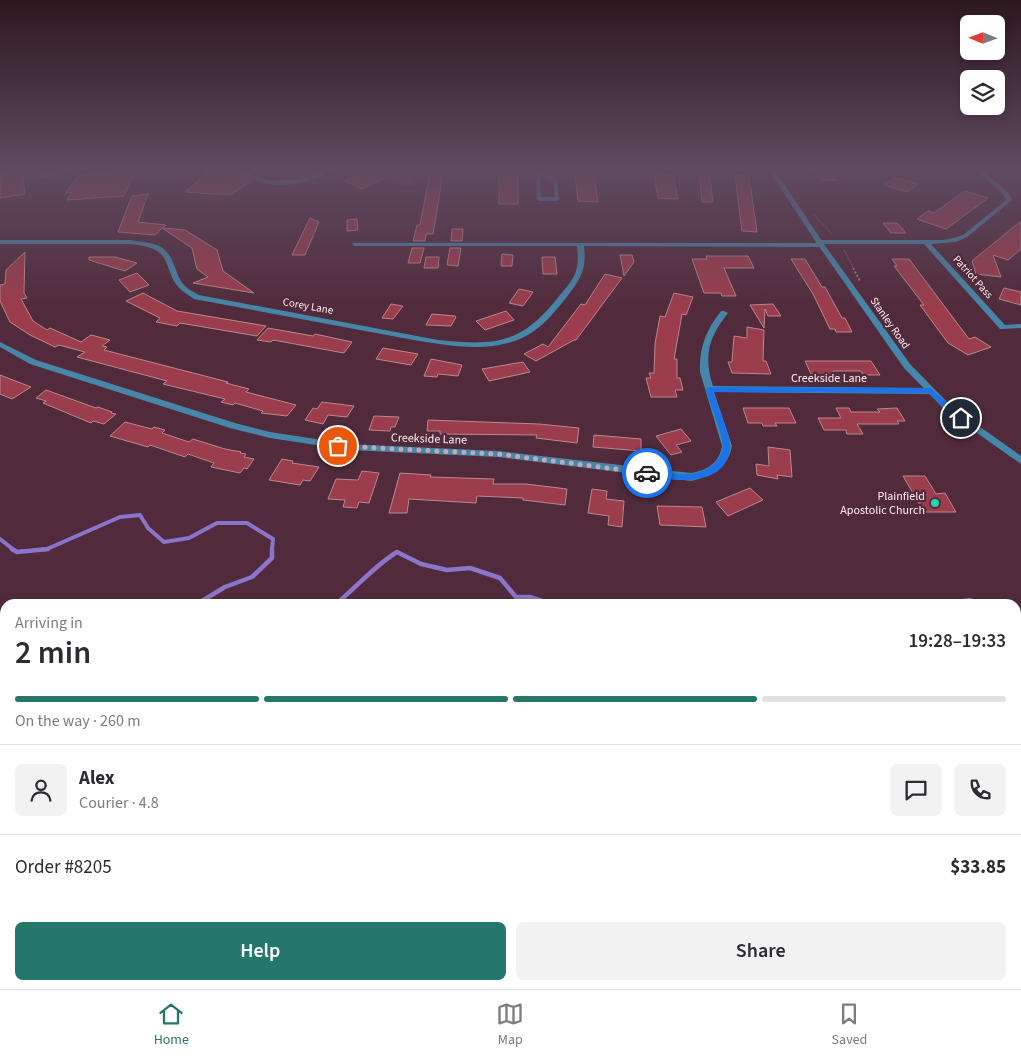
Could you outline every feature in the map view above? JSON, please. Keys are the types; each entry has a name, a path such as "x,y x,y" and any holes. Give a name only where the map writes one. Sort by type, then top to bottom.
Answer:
{"street":[{"name":"Stanley Road","path":"802,215 907,366 930,391 973,427 1021,461"},
{"path":"355,244 950,241 961,239 990,215"},
{"name":"Corey Lane","path":"0,242 130,242 150,244 166,254 182,289 197,297 429,339 468,344 510,340 541,323 580,276 583,266 580,244"},
{"name":"Patriot Pass","path":"926,242 1003,326 1021,326"},
{"path":"709,390 704,372 704,348 707,337 724,313"},
{"name":"Creekside Lane","path":"0,344 33,362 224,423 270,435 348,447 484,453 691,478 710,472 718,466 726,454 727,446 709,390 930,391"}],"path":[{"path":"845,252 864,287"}],"building":[{"path":"125,215 140,215 138,222 166,225 163,228 185,230 217,250 223,271 254,293 193,283 208,277 197,269 192,248 162,228 155,235 118,232"},
{"path":"422,215 436,215 433,234 426,234 425,241 413,241 417,225 420,225"},
{"path":"740,215 755,215 757,232 742,231"},
{"path":"922,215 965,215 946,229 917,219"},
{"path":"310,218 319,222 305,255 292,255"},
{"path":"357,219 358,230 347,231 347,220"},
{"path":"1021,221 1021,249 1008,260 993,255 1001,277 976,274 972,261"},
{"path":"883,223 897,223 906,233 891,233"},
{"path":"452,229 463,229 462,241 451,241"},
{"path":"412,248 424,248 420,263 408,263"},
{"path":"450,248 461,248 458,266 447,265"},
{"path":"25,252 24,293 27,298 21,299 33,321 47,330 50,328 81,342 91,335 110,340 102,346 107,347 104,350 228,382 226,383 249,389 246,392 296,405 287,416 261,413 263,411 235,403 233,405 221,402 225,399 163,384 167,381 77,357 85,352 59,345 55,347 30,335 10,322 0,301 0,285 5,284 6,270"},
{"path":"502,254 513,255 512,266 501,266"},
{"path":"620,255 632,255 634,262 624,276"},
{"path":"706,256 748,256 754,268 724,268 736,296 722,296 721,293 704,293 692,259 707,259"},
{"path":"89,257 115,257 137,263 125,271 89,260"},
{"path":"426,257 439,257 438,268 424,268"},
{"path":"542,257 555,257 557,274 543,274"},
{"path":"791,259 805,259 822,287 825,287 842,318 845,318 852,332 836,332 835,329 830,329 813,294"},
{"path":"892,259 909,259 969,339 975,337 991,347 968,355 948,343 920,305 924,305 894,266 897,266"},
{"path":"137,273 149,285 130,292 119,280"},
{"path":"605,274 622,278 576,340 536,361 524,354 543,344 548,347 581,304 585,305"},
{"path":"1004,288 1021,292 1021,305 999,299"},
{"path":"519,289 533,292 523,306 509,303"},
{"path":"143,293 177,311 266,326 257,336 180,323 177,326 156,322 160,318 126,301"},
{"path":"674,293 693,297 686,315 682,314 674,359 677,359 677,378 680,378 683,390 675,390 677,397 651,397 646,378 651,378 649,373 654,373 655,344 660,316 665,317"},
{"path":"391,304 403,306 393,319 382,318"},
{"path":"773,304 781,316 768,316 765,309 764,328 750,305"},
{"path":"506,311 514,320 485,330 476,321"},
{"path":"432,314 456,317 451,326 426,325"},
{"path":"747,327 764,330 763,361 766,361 771,374 732,373 728,362 732,362 734,336 747,338"},
{"path":"268,328 313,336 315,334 352,342 344,353 273,340 271,342 257,340"},
{"path":"383,348 418,354 411,365 376,359"},
{"path":"431,359 462,365 458,376 438,374 437,377 424,376"},
{"path":"805,361 871,361 880,375 863,375 861,371 833,371 834,375 811,374"},
{"path":"523,362 530,372 489,381 482,369"},
{"path":"0,375 31,387 12,399 0,394"},
{"path":"46,390 116,414 104,424 93,421 91,423 43,403 46,401 36,398"},
{"path":"322,402 354,406 347,417 328,415 323,424 305,420 313,408 317,409"},
{"path":"743,408 789,408 796,423 775,423 777,426 763,426 762,423 748,423"},
{"path":"836,408 849,408 851,412 880,412 877,409 897,408 905,421 897,421 899,424 857,424 863,434 847,434 846,430 824,430 818,418 841,418"},
{"path":"374,416 399,417 395,427 391,427 390,431 369,430"},
{"path":"428,420 539,424 579,428 577,443 536,438 537,435 440,434 440,431 427,431"},
{"path":"125,422 152,429 154,427 165,430 162,433 189,442 193,439 241,452 246,454 244,457 254,459 247,469 244,468 240,473 211,467 214,463 188,454 185,457 150,445 148,447 110,436"},
{"path":"681,429 691,441 676,445 682,452 671,455 656,436"},
{"path":"594,435 641,439 641,451 593,447"},
{"path":"768,447 790,450 792,477 777,475 778,479 757,475 756,464 769,466"},
{"path":"282,459 293,461 292,463 319,467 310,481 303,480 300,485 269,480"},
{"path":"362,471 379,473 369,503 359,502 357,508 343,507 345,500 328,499 336,479 358,480"},
{"path":"400,473 431,475 430,477 494,479 493,484 526,484 567,489 565,505 523,500 523,498 477,496 476,503 409,499 407,513 389,513"},
{"name":"Plainfield Apostolic Church","path":"903,476 925,476 936,494 945,493 956,512 924,512"},
{"path":"750,488 763,500 728,516 716,502"},
{"path":"592,489 607,491 606,499 624,501 622,527 608,525 609,516 588,513"},
{"path":"657,506 702,507 706,527 660,525"}],"waterway":[{"path":"44,549 120,517 140,515 148,528 164,542 189,538 217,523 247,523 273,539 272,550"},
{"path":"0,539 14,550"},
{"path":"12,549 17,552 44,549"},
{"path":"39,550 44,549"},
{"path":"44,549 48,549"},
{"path":"205,599 225,587 252,577 272,558 272,550"},
{"path":"342,599 397,552 421,564 447,570 470,568 500,578 516,597 536,599"}],"way so far":[{"path":"338,446 498,454 647,473"}],"place":[{"name":"Plainfield Apostolic Church","path":"935,503"}],"route":[{"path":"647,473 691,478 710,472 723,460 727,446 709,390 930,391 961,418"}]}
